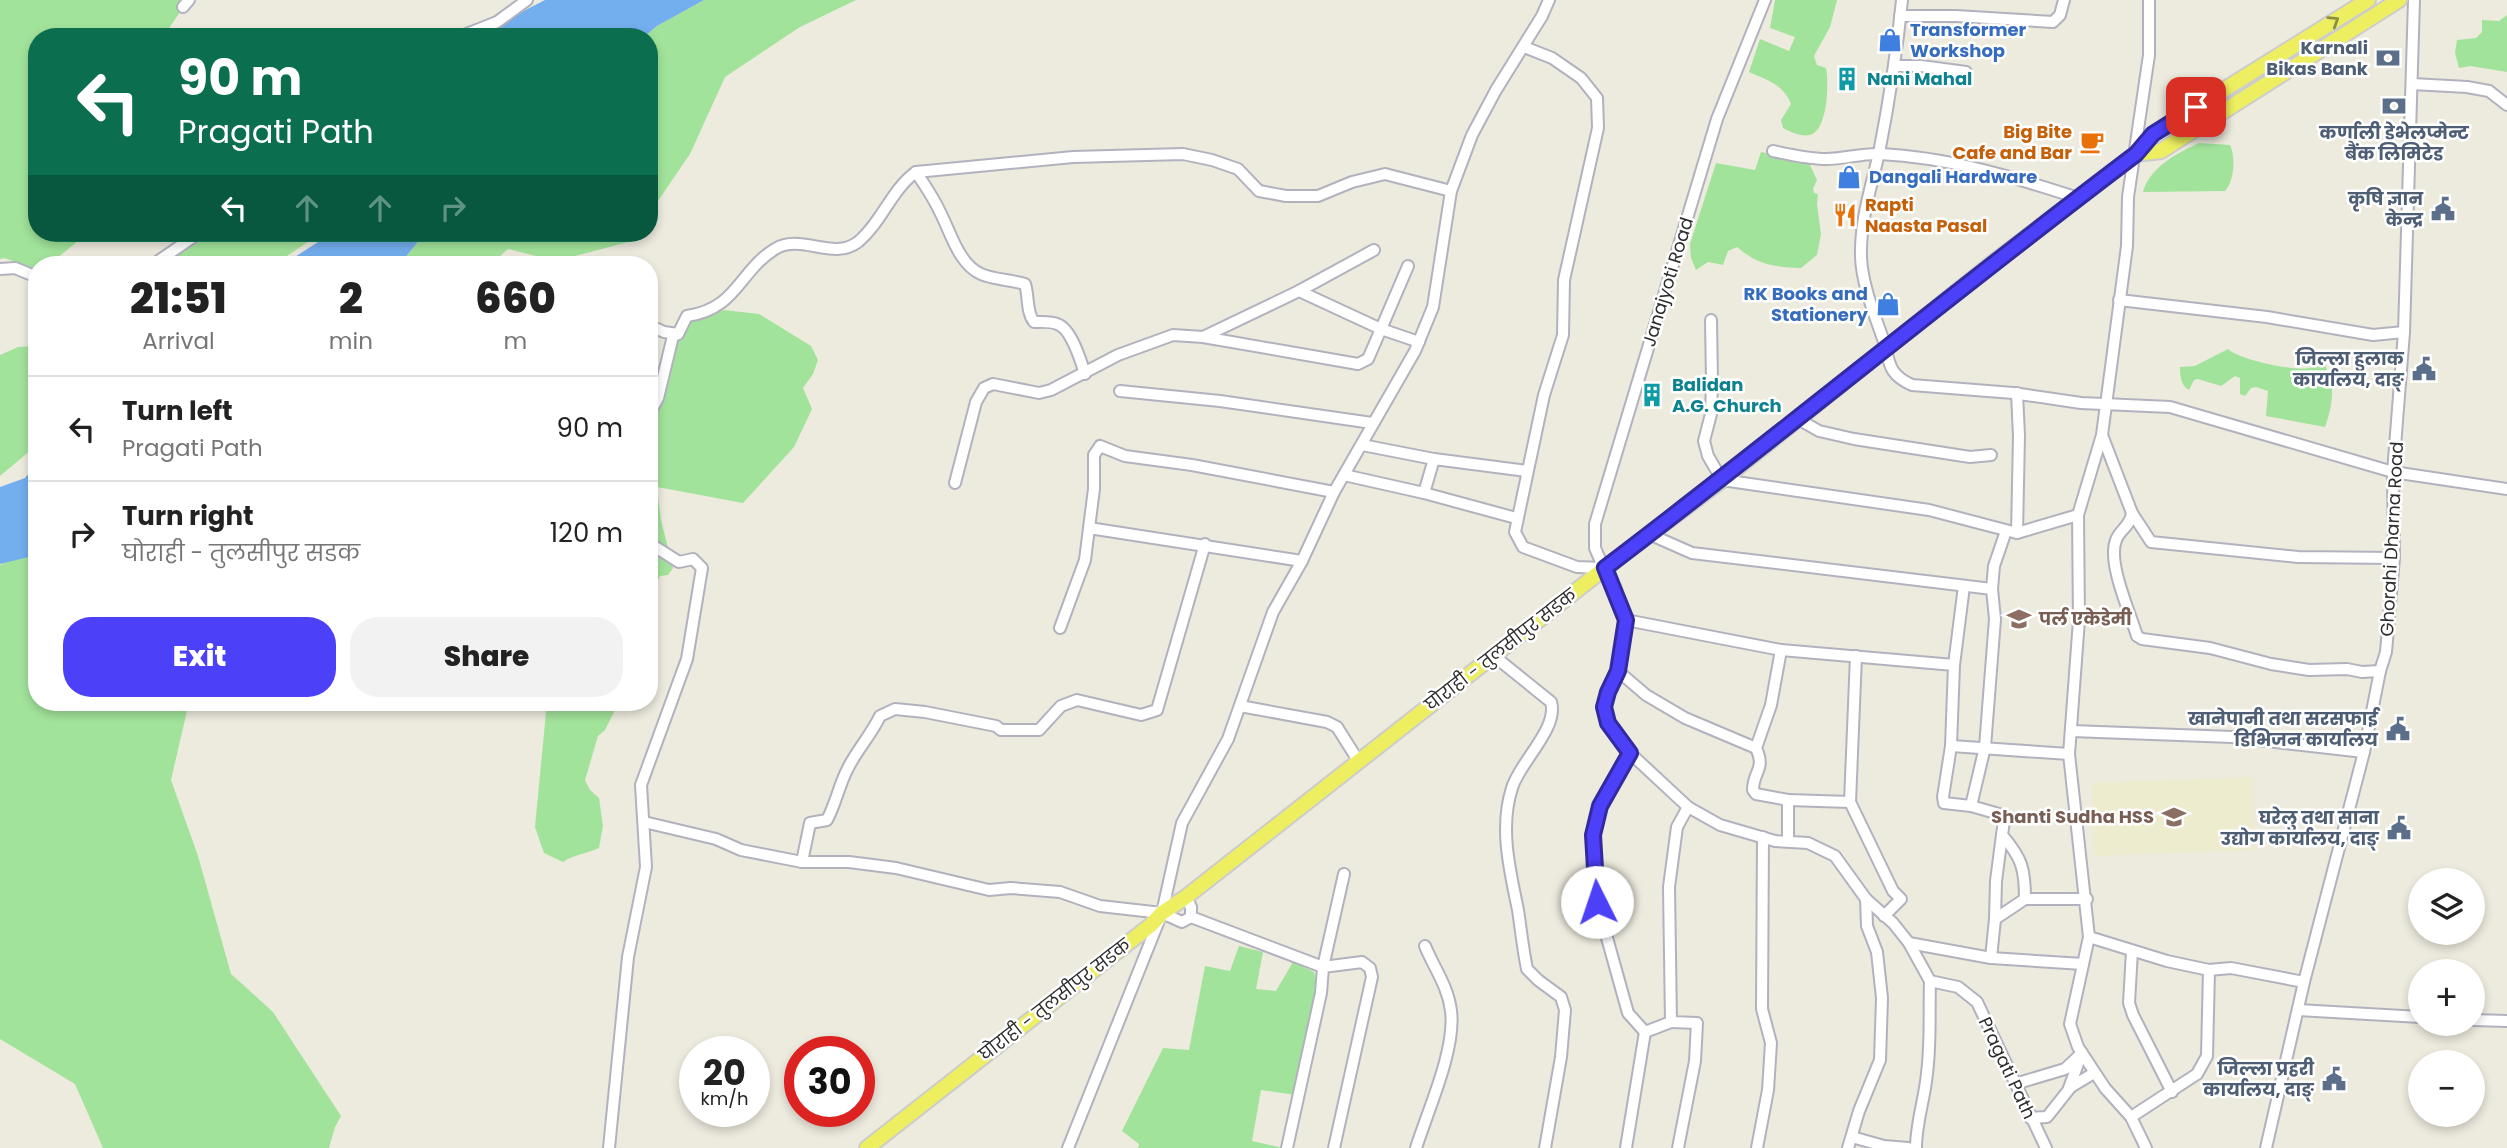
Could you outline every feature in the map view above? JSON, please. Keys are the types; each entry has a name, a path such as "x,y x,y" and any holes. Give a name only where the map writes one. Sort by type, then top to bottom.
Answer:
{"main road":[{"name":"घोराही - तुलसीपुर सडक","path":"867,1148 1151,925 1162,913 1722,480 2136,154 2153,134 2368,0"},
{"name":"घोराही - तुलसीपुर सडक","path":"2136,154 2161,151 2399,0"}],"street":[{"path":"482,28 497,22 527,0"},
{"path":"1068,1148 1162,913 1182,823 1228,739 1273,612 1334,492 1419,342 1433,307 1451,191 1472,135 1549,0"},
{"name":"Janajyoti Road","path":"1605,568 1595,548 1595,524 1717,118 1765,0"},
{"path":"1902,0 1895,66 1879,154 1862,221 1861,260 1888,362 1902,380 1912,385 2017,393 2105,405 2170,407 2393,472 2507,489"},
{"path":"1900,16 1956,16 2053,22 2060,15 2064,0"},
{"path":"2146,1148 2131,1117 2118,1105 2094,1073 2070,1024 2089,937 2087,899 2069,754 2079,620 2078,515 2102,435 2127,246 2129,197 2149,55 2149,0"},
{"name":"Ghorahi Dharna Road","path":"2266,1148 2304,982 2364,752 2386,652 2393,558 2393,472 2404,332 2414,0"},
{"path":"1524,47 1552,58 1581,78 1598,98 1598,128 1564,280 1563,335 1544,395 1515,532 1523,547 1577,567 1605,568 1626,620 1618,671 1604,707 1608,723 1630,753 1688,807 1720,825 1763,837 1808,843 1835,856 1866,899 1909,943 1930,981 1928,1069 1916,1129 1917,1148"},
{"path":"1895,66 1921,66 1966,72"},
{"path":"2412,84 2488,91 2507,105"},
{"path":"1773,152 1805,159 1879,154 1979,169 2078,198"},
{"path":"658,398 673,336 678,334 687,316 702,314 720,306 760,261 776,248 796,244 841,250 857,242 875,223 903,182 916,172 1073,157 1183,154 1238,169 1259,191 1286,196 1318,196 1352,182 1385,174 1451,191"},
{"path":"916,172 970,267 982,275 1024,284 1028,293 1030,317 1034,322 1058,324 1065,328 1086,374"},
{"path":"166,256 186,242"},
{"path":"1203,337 1299,291 1374,250"},
{"path":"955,484 976,402 984,388 993,384 1039,393 1051,390 1118,355 1172,335 1203,337 1358,364 1368,359 1408,265"},
{"path":"0,270 15,268 28,273"},
{"path":"1299,291 1381,329 1419,342"},
{"path":"2119,299 2267,317 2373,335 2404,332"},
{"path":"1710,320 1711,414 1704,441 1708,456 1722,480 1929,510 2011,532 2078,515"},
{"path":"658,328 678,334"},
{"path":"1120,391 1220,401 1372,423"},
{"path":"1971,806 1985,747 1994,619 1994,566 2011,532 2019,436 2017,393"},
{"path":"1798,419 1819,431 1854,439 1970,457 1991,455"},
{"path":"2102,435 2132,513 2151,542 2168,546 2298,557 2393,558"},
{"path":"1362,445 1527,471"},
{"path":"1059,628 1086,560 1094,455 1100,446 1125,456 1192,465 1334,492"},
{"path":"1424,493 1434,458"},
{"path":"1344,475 1516,518"},
{"path":"2132,513 2131,522 2116,540 2115,561 2119,587 2137,636 2142,639 2221,650 2271,664 2309,670 2380,671"},
{"path":"1089,528 1301,561"},
{"path":"1649,534 1692,552 1992,589"},
{"path":"802,862 810,823 827,820 835,806 849,764 871,735 880,716 895,709 996,726 1001,730 1039,730 1061,706 1077,700 1141,715 1157,710 1205,544"},
{"path":"610,1148 628,957 646,867 641,785 687,659 702,568 693,559 679,562 658,549"},
{"path":"1964,586 1954,665 1951,746 1943,797 1944,803 1971,806 1999,814 2004,821 1991,958"},
{"path":"1626,620 1781,650 1954,665"},
{"path":"1756,748 1771,705 1781,650"},
{"path":"1494,656 1551,702 1553,710 1546,729 1512,787 1506,832 1509,870 1527,969 1561,997 1565,1010 1561,1057 1545,1148"},
{"path":"1856,656 1850,802 1858,823 1894,891 1901,899 1884,916"},
{"path":"1618,671 1646,695 1685,718 1756,748 1761,759 1753,785 1756,794 1788,800 1850,802"},
{"path":"1240,706 1327,722 1337,727 1359,762"},
{"path":"2072,731 2232,737 2364,752"},
{"path":"1951,746 2069,754"},
{"path":"1630,753 1600,806 1593,835 1597,902 1628,1013 1645,1032"},
{"path":"1788,800 1788,841"},
{"path":"1671,1022 1669,887 1677,827 1688,807"},
{"path":"644,822 716,839 741,850 802,862 849,862 897,868 989,890 1011,888 1060,892 1100,906 1162,913 1182,922 1191,917 1323,967 1362,962 1370,968 1372,977 1334,1148"},
{"path":"2002,835 2019,855 2025,874 2025,899"},
{"path":"1757,1148 1768,1090 1771,1043 1762,1009 1763,837"},
{"path":"1287,1148 1321,993 1323,967 1345,874"},
{"path":"1186,897 1191,907 1191,917"},
{"path":"1866,899 1867,926 1877,952 1883,1026 1880,1060 1858,1111 1850,1142 1908,1148"},
{"path":"1995,919 2025,899 2087,899"},
{"path":"2089,937 2209,970 2231,968 2304,982"},
{"path":"1909,943 1991,958 2083,964"},
{"path":"1416,1148 1451,1041 1451,1011 1439,970 1425,946"},
{"path":"2132,951 2129,1003 2172,1092"},
{"path":"2131,1117 2197,1074 2207,1056 2209,970"},
{"name":"Pragati Path","path":"1930,981 1958,987 1977,1002 2046,1148"},
{"path":"2298,1010 2408,1016"},
{"path":"2485,1020 2507,1021"},
{"path":"1645,1032 1671,1022 1697,1023 1695,1060 1678,1148"},
{"path":"1626,1148 1645,1032"},
{"path":"2015,1084 2064,1069 2082,1053"},
{"path":"2030,1118 2047,1117 2070,1088 2082,1053"},
{"path":"2070,1088 2094,1073"}],"shaded area":[{"name":"Shanti Sudha HSS","path":"2253,777 2255,850 2094,856 2092,783"}],"green space":[{"path":"0,0 183,0 180,12 169,28 28,28 28,242 77,242 60,256 28,256 28,266 0,259"},
{"path":"704,0 856,0 800,27 725,77 690,154 658,201 658,28 655,28"},
{"path":"1775,0 1837,0 1830,27 1814,56 1817,65 1826,68 1827,94 1821,124 1810,135 1800,135 1783,128 1781,120 1791,104 1788,97 1774,84 1749,72 1760,39 1789,51 1795,37 1770,28"},
{"path":"2507,15 2507,72 2470,66 2459,68 2455,53 2457,40 2476,38 2482,32 2482,20 2499,21"},
{"path":"2199,143 2230,145 2233,169 2225,191 2143,192 2146,183 2158,169 2173,157"},
{"path":"1761,152 1809,163 1817,180 1813,189 1814,193 1818,194 1821,234 1817,255 1801,268 1783,267 1759,261 1737,247 1728,251 1723,265 1708,262 1696,270 1691,258 1690,244 1716,163 1755,170"},
{"path":"176,242 308,242 287,256 165,256"},
{"path":"418,242 628,242 575,256 536,256 508,249 500,256 406,256"},
{"path":"724,310 759,314 811,346 818,360 813,374 803,388 812,409 794,447 743,503 658,487 658,391 675,337 689,319 702,319"},
{"path":"28,346 28,453 0,476 0,355 18,347"},
{"path":"2228,349 2255,361 2291,368 2309,368 2324,359 2332,392 2325,427 2266,416 2268,391 2256,387 2251,388 2245,396 2240,394 2240,378 2235,376 2221,386 2198,379 2194,380 2189,390 2184,386 2180,367 2195,366"},
{"path":"658,495 673,568 668,575 660,576 658,580"},
{"path":"28,552 28,711 187,711 171,780 198,856 231,974 273,1012 341,1116 329,1148 103,1148 75,1084 0,1039 0,565"},
{"path":"546,711 614,711 605,730 598,736 585,780 590,790 599,798 603,826 599,848 563,862 544,853 535,827"},
{"path":"1239,946 1263,952 1256,989 1276,991 1293,962 1314,972 1319,994 1296,1095 1261,1090 1252,1141 1283,1148 1138,1148 1139,1144 1122,1131 1163,1048 1189,1050 1205,966 1230,971"}],"water":[{"path":"545,0 704,0 655,28 498,28 510,18"},
{"path":"318,242 418,242 406,256 296,256"},
{"path":"28,474 28,557 0,564 0,487 25,478"}],"place":[{"name":"Transformer Workshop","path":"1890,40"},
{"name":"Karnali Bikas Bank","path":"2388,58"},
{"name":"Nani Mahal","path":"1847,79"},
{"name":"कर्णाली डेभेलप्मेन्ट बैंक लिमिटेड","path":"2394,106"},
{"name":"Big Bite Cafe and Bar","path":"2092,142"},
{"name":"Dangali Hardware","path":"1849,177"},
{"name":"कृषि ज्ञान केन्द्र","path":"2443,209"},
{"name":"Rapti Naasta Pasal","path":"1845,215"},
{"name":"RK Books and Stationery","path":"1888,304"},
{"name":"जिल्ला हुलाक कार्यालय, दाङ्","path":"2424,369"},
{"name":"Balidan A.G. Church","path":"1652,395"},
{"name":"पर्ल एकेडेमी","path":"2019,619"},
{"name":"खानेपानी तथा सरसफाई डिभिजन कार्यालय","path":"2398,729"},
{"name":"Shanti Sudha HSS","path":"2174,817"},
{"name":"घरेलु तथा साना उद्योग कार्यालय, दाङ्","path":"2399,828"},
{"name":"जिल्ला प्रहरी कार्यालय, दाङ्","path":"2334,1079"}],"route":[{"path":"1597,902 1593,835 1600,806 1630,753 1608,723 1604,707 1618,671 1626,620 1605,568 1722,480 1990,265 2136,154 2153,134 2196,107"}]}
